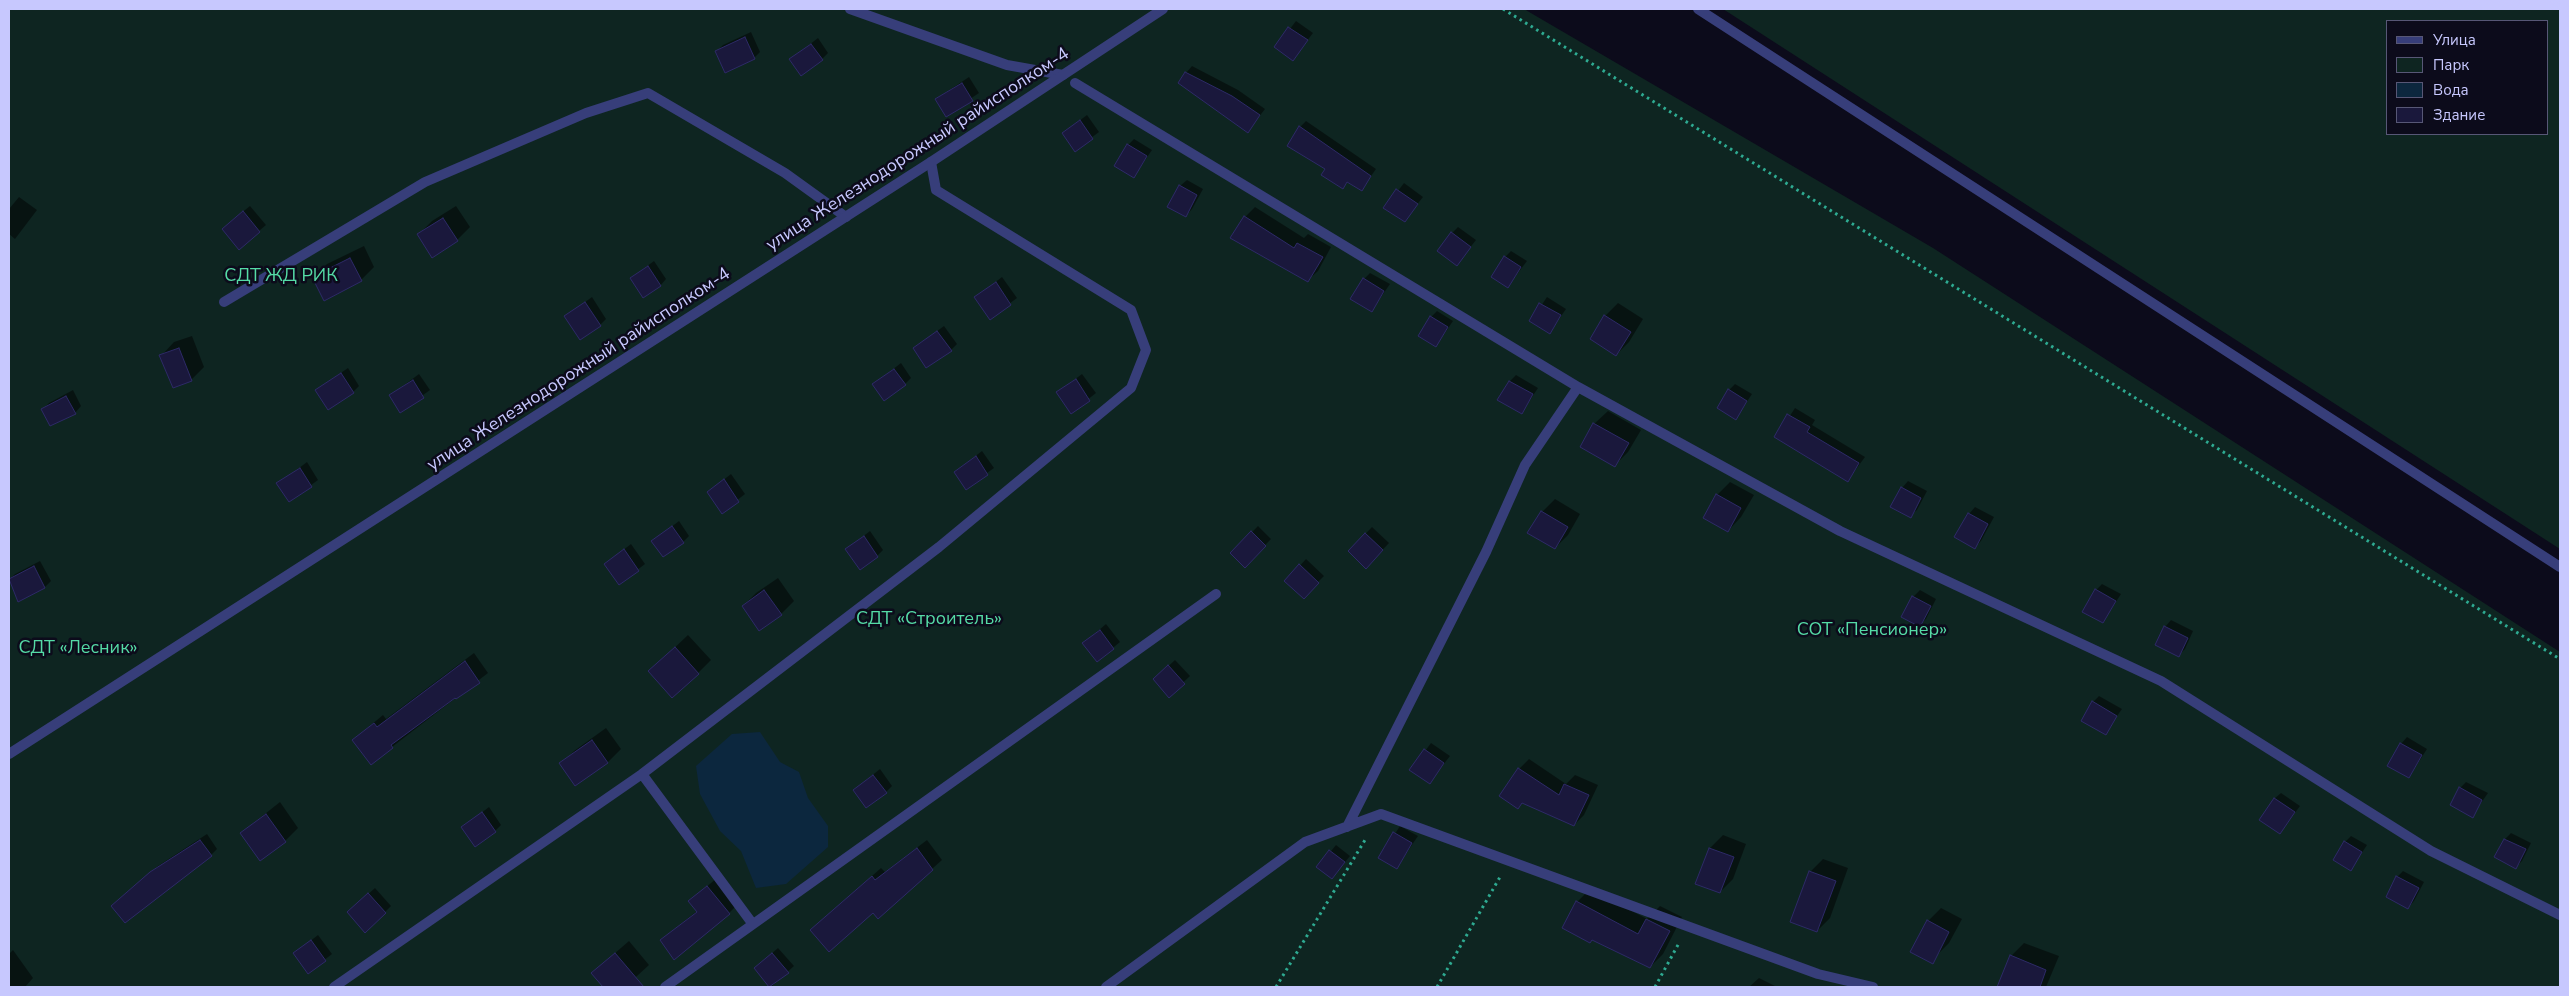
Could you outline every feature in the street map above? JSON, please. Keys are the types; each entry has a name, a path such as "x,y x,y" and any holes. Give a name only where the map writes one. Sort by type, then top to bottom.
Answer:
{"street":[{"path":"850,9 1007,65 1063,75"},
{"name":"улица Железнодорожный райисполком-4","path":"9,754 846,218 1164,9"},
{"path":"1698,9 2560,567"},
{"path":"1076,83 1578,387 1840,531 2161,681 2431,851 2560,915"},
{"path":"224,302 425,182 586,114 648,93 786,173 846,218"},
{"path":"334,987 642,774 939,548 1130,388 1146,350 1131,310 936,190 931,162"},
{"path":"1347,827 1486,552 1525,465 1578,387"},
{"path":"665,987 752,923 1216,594"},
{"path":"642,774 752,923"},
{"path":"1106,987 1305,842 1381,814 1818,974 1873,987"}],"path":[{"path":"1503,9 2560,659"},
{"path":"1276,987 1381,814"},
{"path":"1437,987 1509,861"},
{"path":"1655,987 1688,927"}],"green space":[{"path":"9,9 1524,9 1933,248 2560,652 2560,987 9,987"},
{"path":"1723,9 2560,9 2560,549"}],"water":[{"path":"760,732 780,762 799,772 808,798 828,826 828,847 786,884 756,888 741,851 720,831 700,794 696,766 732,734"}],"building":[{"path":"1288,27 1308,40 1293,61 1274,47"},
{"path":"745,37 755,59 725,73 715,51"},
{"path":"811,44 823,60 801,76 789,59"},
{"path":"1185,72 1232,96 1260,115 1248,133 1178,83"},
{"path":"962,83 973,101 946,117 935,99"},
{"path":"1080,120 1093,139 1075,152 1062,133"},
{"path":"1299,126 1371,176 1362,191 1347,182 1343,189 1321,175 1325,169 1287,146"},
{"path":"1127,144 1147,156 1134,178 1114,166"},
{"path":"1179,185 1197,195 1186,217 1167,207"},
{"path":"1396,189 1418,204 1405,222 1383,208"},
{"path":"243,211 260,232 239,250 222,229"},
{"path":"1244,216 1294,248 1297,243 1323,257 1308,282 1230,238"},
{"path":"443,218 458,241 432,258 417,234"},
{"path":"1451,232 1471,247 1457,266 1437,251"},
{"path":"1504,256 1521,267 1508,288 1491,277"},
{"path":"350,258 362,281 324,301 312,277"},
{"path":"648,266 661,286 643,298 630,278"},
{"path":"1363,278 1384,291 1372,312 1350,299"},
{"path":"996,282 1011,305 990,320 974,297"},
{"path":"585,302 601,326 580,340 564,316"},
{"path":"1539,303 1561,315 1550,334 1529,321"},
{"path":"1604,315 1631,332 1616,356 1590,339"},
{"path":"1430,316 1448,327 1436,347 1418,336"},
{"path":"937,331 952,351 926,368 913,348"},
{"path":"179,348 192,381 173,388 159,355"},
{"path":"894,369 906,385 884,401 872,384"},
{"path":"341,373 354,393 328,410 315,390"},
{"path":"1076,379 1090,401 1071,414 1056,392"},
{"path":"413,380 424,398 400,413 389,395"},
{"path":"1509,381 1533,394 1522,414 1497,400"},
{"path":"1728,389 1747,401 1736,420 1717,408"},
{"path":"66,396 76,414 50,426 41,409"},
{"path":"1787,414 1810,427 1807,432 1859,463 1848,482 1774,437"},
{"path":"1593,423 1629,443 1615,467 1580,447"},
{"path":"976,456 988,475 966,490 954,472"},
{"path":"300,468 312,487 289,502 276,483"},
{"path":"724,479 739,502 722,514 707,492"},
{"path":"1901,487 1921,498 1911,518 1890,507"},
{"path":"1716,494 1741,508 1728,532 1703,518"},
{"path":"1541,511 1568,527 1555,549 1527,533"},
{"path":"1968,513 1988,524 1975,549 1954,537"},
{"path":"672,526 684,543 663,557 651,541"},
{"path":"1251,531 1266,546 1245,568 1230,553"},
{"path":"1365,533 1383,550 1366,569 1348,551"},
{"path":"864,536 878,557 860,570 845,549"},
{"path":"624,549 639,571 619,585 604,564"},
{"path":"1299,564 1319,583 1304,599 1284,581"},
{"path":"34,566 45,588 18,602 9,579"},
{"path":"2095,589 2116,601 2103,623 2082,612"},
{"path":"764,590 782,615 759,631 742,606"},
{"path":"1912,596 1931,606 1920,627 1901,617"},
{"path":"2164,626 2188,638 2179,657 2155,645"},
{"path":"1100,630 1114,649 1097,662 1082,643"},
{"path":"675,647 699,674 672,698 648,671"},
{"path":"465,661 480,683 455,698 391,745 393,748 371,765 352,740 374,723 377,727"},
{"path":"1168,665 1185,684 1169,698 1153,679"},
{"path":"2092,701 2117,716 2106,735 2081,721"},
{"path":"592,740 608,763 575,786 559,763"},
{"path":"2400,743 2422,755 2409,778 2387,766"},
{"path":"1424,749 1444,763 1430,784 1409,770"},
{"path":"1518,768 1559,795 1564,784 1589,795 1574,826 1522,803 1518,809 1499,796"},
{"path":"873,775 887,793 866,808 853,790"},
{"path":"2459,787 2482,800 2473,818 2450,805"},
{"path":"2274,798 2295,812 2280,834 2259,820"},
{"path":"482,812 496,832 475,847 461,827"},
{"path":"266,814 286,842 260,861 240,833"},
{"path":"1393,832 1412,843 1397,869 1378,858"},
{"path":"2504,839 2526,849 2516,869 2494,857"},
{"path":"200,840 212,856 125,923 111,906 150,872"},
{"path":"2344,841 2362,852 2351,871 2333,860"},
{"path":"917,848 933,870 878,919 873,913 829,952 810,930 872,876 875,880"},
{"path":"1709,848 1734,857 1720,893 1695,884"},
{"path":"1329,850 1345,862 1332,879 1316,867"},
{"path":"1809,871 1836,881 1817,932 1790,922"},
{"path":"2396,876 2419,888 2408,909 2386,897"},
{"path":"707,886 730,914 674,960 660,940 697,912 688,901"},
{"path":"368,893 386,913 365,933 347,912"},
{"path":"1576,901 1638,934 1646,919 1670,931 1650,968 1592,940 1590,943 1562,928"},
{"path":"1927,920 1949,932 1933,964 1910,952"},
{"path":"311,940 326,961 308,974 293,953"},
{"path":"615,953 644,987 603,987 591,973"},
{"path":"772,953 789,973 769,987 754,968"},
{"path":"2010,955 2046,970 2040,987 1997,987"}],"park label":[{"name":"СДТ ЖД РИК","path":"281,277"},
{"name":"СДТ «Строитель»","path":"929,620"},
{"name":"СОТ «Пенсионер»","path":"1872,631"},
{"name":"СДТ «Лесник»","path":"78,649"}]}
